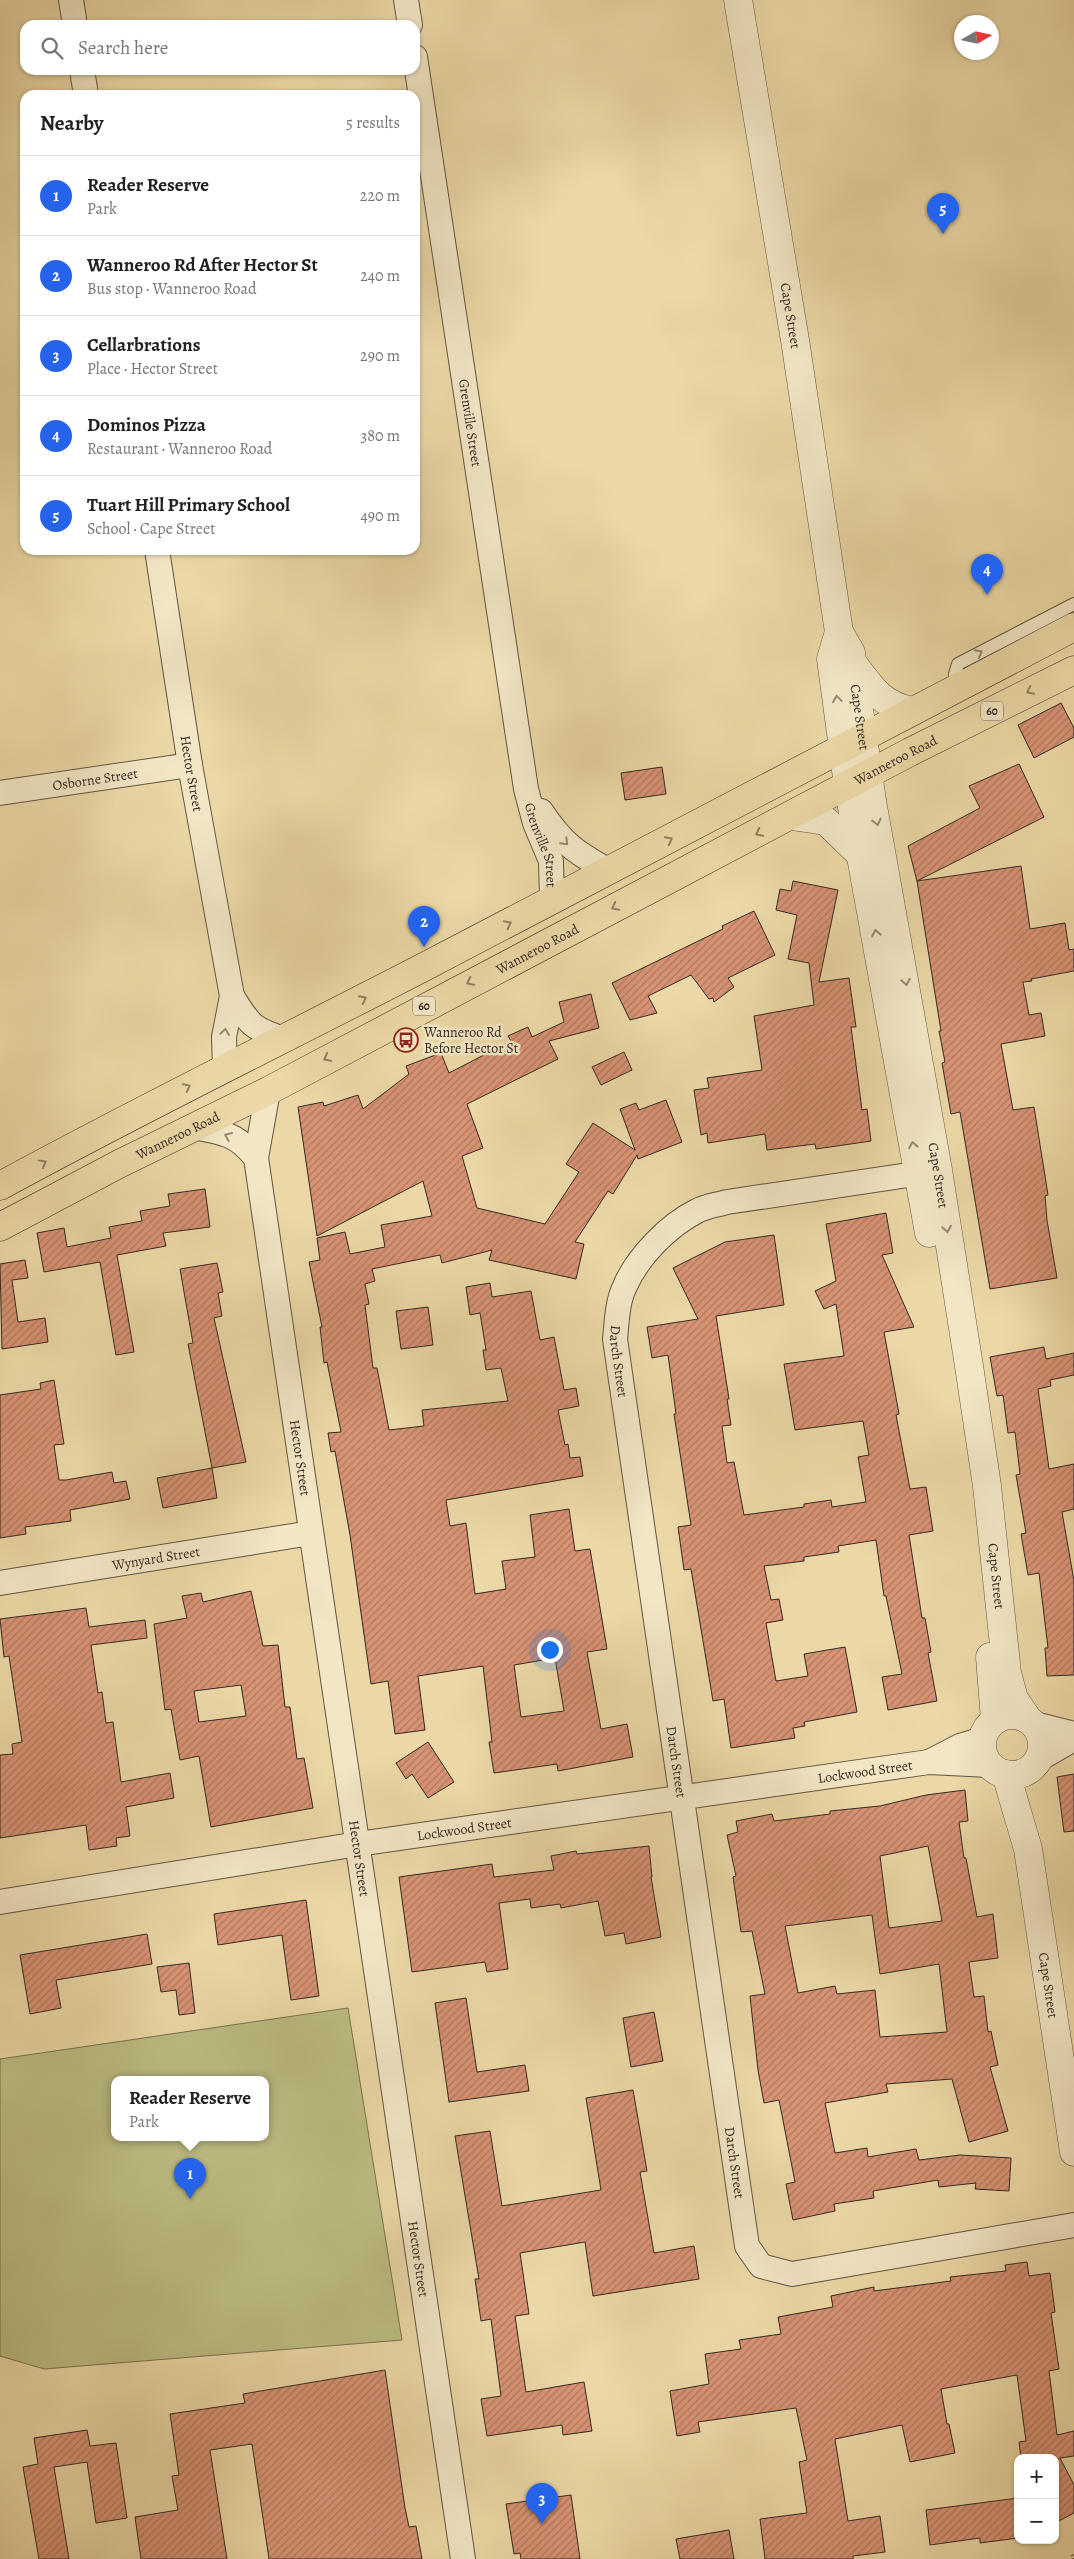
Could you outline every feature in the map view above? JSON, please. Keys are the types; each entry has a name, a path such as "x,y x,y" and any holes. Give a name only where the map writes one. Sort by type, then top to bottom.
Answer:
{"highway":[{"path":"0,1186 225,1068 552,901 1074,627"},
{"path":"1039,646 1074,637"},
{"name":"Wanneroo Road","path":"0,1227 193,1127 268,1091 376,1031 1074,670"}],"street":[{"path":"71,0 74,20"},
{"path":"406,0 409,20"},
{"name":"Cape Street","path":"738,0 795,340 839,632 851,653 853,663 854,742 859,780 928,1172 987,1486 1007,1673 1014,1698 1031,1721"},
{"path":"83,75 85,90"},
{"name":"Grenville Street","path":"418,75 526,789 536,823 551,861 552,901"},
{"name":"Hector Street","path":"158,555 190,765 232,996 249,1024 266,1034 284,1039"},
{"name":"Cape Street","path":"839,632 831,660 854,742"},
{"path":"853,663 870,688 893,705 912,712"},
{"name":"Osborne Street","path":"0,793 190,765"},
{"name":"Cape Street","path":"859,780 861,855 928,1172 976,1520 989,1729"},
{"name":"Grenville Street","path":"526,789 562,840 574,852 609,871"},
{"path":"791,816 826,821 861,855"},
{"name":"Hector Street","path":"225,1068 224,1037 232,996"},
{"name":"Hector Street","path":"268,1091 256,1158 463,2559"},
{"path":"193,1127 228,1134 246,1145 256,1158"},
{"name":"Darch Street","path":"928,1172 727,1202 698,1210 677,1223 660,1239 641,1261 625,1285 618,1309 615,1339 747,2246 761,2266 792,2274 1074,2225"},
{"name":"Wynyard Street","path":"0,1583 311,1533"},
{"path":"1074,1734 1008,1714 989,1729 982,1748 998,1770 1016,1775 1074,1739"},
{"path":"1031,1721 1042,1741 1036,1763"},
{"name":"Lockwood Street","path":"929,1762 989,1729"},
{"name":"Lockwood Street","path":"0,1902 358,1844 929,1762 998,1770"},
{"name":"Cape Street","path":"1028,1849 1036,1763"},
{"name":"Cape Street","path":"998,1770 1028,1849 1074,2152"}],"lane":[{"path":"956,689 955,674 958,664 1074,604"}],"green space":[{"path":"348,2008 402,2340 44,2369 0,2356 0,2059"}],"building":[{"path":"1061,703 1074,728 1074,737 1034,758 1018,725"},
{"path":"1019,764 1044,817 917,881 908,846 980,808 969,786"},
{"path":"662,767 666,794 625,800 621,773"},
{"path":"1021,866 1030,929 1065,923 1069,950 1074,949 1074,971 1023,982 1029,1015 1041,1013 1045,1036 1001,1044 1013,1110 1034,1107 1048,1195 1045,1196 1047,1220 1057,1278 990,1289 960,1112 951,1114 942,1063 945,1062 939,1031 941,1031 917,881"},
{"path":"793,881 838,890 819,982 849,978 856,1027 851,1027 862,1110 867,1109 871,1141 816,1149 815,1144 767,1150 765,1134 708,1143 707,1133 701,1135 694,1090 709,1088 707,1078 762,1070 754,1016 814,1005 809,963 788,959 797,915 776,910 780,889 791,891"},
{"path":"754,911 775,955 728,978 734,987 714,1002 713,998 709,999 691,975 648,996 657,1013 630,1020 612,983 723,929 722,926"},
{"path":"591,994 599,1028 549,1041 558,1059 467,1104 483,1148 462,1156 477,1208 545,1224 579,1172 566,1164 593,1123 635,1150 620,1109 636,1103 639,1110 666,1100 682,1142 638,1159 637,1155 613,1194 608,1191 575,1242 584,1244 576,1279 489,1260 492,1250 442,1263 440,1255 372,1269 375,1281 365,1284 369,1304 365,1305 373,1368 377,1368 389,1430 424,1426 422,1410 508,1401 501,1368 486,1370 483,1350 486,1350 480,1313 470,1315 466,1287 490,1283 492,1297 531,1291 540,1340 554,1337 564,1390 576,1388 579,1406 558,1410 565,1445 568,1444 570,1458 580,1457 583,1476 446,1500 450,1526 466,1523 475,1594 506,1589 502,1561 535,1557 530,1515 569,1509 575,1551 590,1549 607,1649 587,1652 601,1729 627,1724 633,1757 558,1771 557,1764 494,1773 489,1742 492,1742 483,1666 418,1676 425,1730 395,1734 388,1681 371,1684 350,1535 335,1451 331,1452 328,1433 341,1432 327,1362 324,1363 320,1327 322,1327 309,1262 320,1260 317,1238 345,1232 350,1254 385,1247 381,1225 432,1216 423,1181 317,1236 298,1107 323,1102 324,1106 358,1095 363,1109 409,1074 406,1066 441,1053 449,1073 511,1041 508,1036 528,1027 532,1037 564,1022 559,1002","holes":["555,1658 564,1711 521,1717 514,1665"]},
{"path":"624,1052 632,1070 601,1085 592,1067"},
{"path":"205,1189 210,1227 163,1233 166,1246 117,1255 134,1352 116,1355 100,1262 44,1272 37,1233 64,1228 67,1247 111,1238 109,1227 142,1221 140,1211 170,1206 168,1194"},
{"path":"886,1213 893,1253 882,1255 914,1327 884,1332 899,1414 896,1415 910,1489 926,1487 933,1531 909,1535 922,1618 925,1618 931,1652 928,1653 937,1701 888,1710 882,1677 902,1674 886,1596 884,1596 876,1540 838,1546 839,1552 804,1557 804,1561 764,1566 771,1600 779,1599 783,1620 766,1623 776,1681 808,1676 804,1654 845,1647 857,1712 804,1722 805,1726 793,1728 795,1738 731,1748 724,1699 713,1701 691,1569 684,1570 678,1527 691,1525 674,1414 676,1414 668,1355 652,1358 647,1327 698,1319 673,1268 725,1242 774,1235 784,1305 716,1316 729,1399 727,1399 731,1425 722,1426 727,1463 734,1462 744,1515 804,1507 804,1504 831,1500 832,1507 866,1502 858,1457 869,1455 863,1421 795,1430 784,1364 844,1356 836,1304 824,1309 815,1291 836,1281 826,1224"},
{"path":"25,1260 28,1278 12,1280 18,1322 45,1318 48,1342 2,1349 0,1264"},
{"path":"217,1263 223,1292 218,1293 222,1316 214,1318 246,1462 212,1468 188,1344 193,1343 180,1269"},
{"path":"428,1307 433,1345 401,1349 396,1311"},
{"path":"1044,1347 1046,1359 1074,1353 1074,1375 1050,1380 1051,1386 1038,1389 1049,1469 1074,1464 1074,1509 1062,1512 1074,1581 1074,1675 1047,1676 1045,1648 1048,1648 1039,1573 1028,1575 1021,1534 1026,1533 1016,1475 1020,1474 1015,1432 1008,1433 1003,1395 997,1396 990,1357"},
{"path":"54,1380 64,1444 54,1445 59,1480 112,1472 114,1483 126,1481 130,1499 70,1510 71,1521 25,1527 26,1534 0,1538 0,1395 41,1389 40,1383"},
{"path":"212,1468 217,1498 163,1508 157,1478"},
{"path":"251,1591 263,1646 278,1645 285,1707 290,1707 297,1759 304,1758 313,1808 211,1827 199,1756 180,1760 171,1709 165,1710 154,1624 187,1618 182,1596 201,1593 203,1602","holes":["241,1685 246,1716 199,1722 194,1691"]},
{"path":"86,1608 89,1627 145,1620 147,1638 91,1645 98,1693 102,1692 106,1723 113,1722 121,1782 170,1773 174,1798 126,1807 130,1836 116,1838 117,1846 89,1850 86,1825 0,1838 0,1755 13,1754 12,1744 22,1742 9,1656 4,1657 0,1619"},
{"path":"428,1742 454,1782 428,1798 412,1774 406,1779 396,1763"},
{"path":"1074,1774 1074,1831 1064,1832 1057,1777"},
{"path":"965,1790 968,1821 959,1822 964,1858 966,1858 977,1917 993,1914 998,1958 969,1962 974,1997 984,1996 988,2032 991,2031 998,2065 990,2067 1008,2131 969,2142 952,2079 886,2084 888,2092 825,2103 835,2153 867,2148 868,2157 916,2149 919,2160 960,2155 1011,2158 1009,2191 975,2189 976,2183 939,2187 938,2180 873,2191 874,2198 834,2204 835,2211 793,2220 786,2184 795,2182 779,2100 764,2103 758,2070 750,1996 765,1994 752,1931 741,1932 733,1877 736,1876 727,1835 738,1832 736,1821 772,1814 774,1821 830,1814 830,1811 880,1806 926,1795","holes":["928,1846 942,1921 889,1928 880,1856","872,1915 880,1974 939,1964 947,2032 880,2037 875,1990 837,1994 835,1986 798,1993 785,1926"]},
{"path":"649,1846 651,1877 661,1937 626,1944 624,1933 605,1936 598,1901 561,1908 560,1904 531,1908 530,1899 499,1903 508,1969 487,1972 485,1962 412,1972 399,1877 492,1864 494,1877 554,1870 551,1856 576,1851 577,1854"},
{"path":"306,1900 319,1996 291,2000 282,1935 218,1945 214,1914"},
{"path":"147,1934 152,1964 56,1980 61,2008 30,2014 20,1955"},
{"path":"189,1963 195,2013 179,2015 176,1990 161,1992 157,1967"},
{"path":"466,1998 477,2072 525,2065 529,2091 449,2102 435,2003"},
{"path":"654,2012 663,2061 631,2067 623,2018"},
{"path":"633,2090 647,2171 640,2172 654,2253 694,2246 699,2279 593,2296 585,2242 520,2253 529,2314 515,2316 526,2392 584,2382 592,2431 563,2435 562,2425 487,2436 481,2399 501,2396 491,2319 481,2321 475,2279 479,2279 455,2136 490,2131 502,2206 601,2190 586,2098"},
{"path":"1027,2262 1029,2276 1050,2273 1055,2312 1051,2313 1059,2369 1049,2371 1057,2435 1074,2431 1074,2456 1060,2458 1074,2485 1074,2513 1059,2521 1059,2454 1020,2454 1019,2442 1026,2441 1017,2375 941,2389 947,2424 949,2424 955,2453 910,2462 902,2425 835,2439 848,2521 880,2516 885,2552 853,2556 853,2559 765,2559 760,2519 807,2513 799,2462 807,2460 796,2408 698,2422 700,2432 677,2436 670,2391 709,2384 705,2354 741,2349 739,2340 781,2334 778,2317 833,2307 831,2296 874,2287 874,2291 951,2281 950,2277 1006,2271 1005,2265"},
{"path":"385,2370 405,2508 409,2527 416,2526 422,2559 269,2559 252,2444 210,2450 227,2559 141,2559 135,2517 178,2510 172,2476 179,2475 170,2414 245,2403 243,2394"},
{"path":"87,2430 90,2446 116,2443 127,2518 96,2523 87,2462 54,2467 69,2559 39,2559 23,2467 38,2464 34,2438"},
{"path":"571,2495 580,2559 521,2559 520,2553 514,2554 506,2504"},
{"path":"1014,2499 1014,2539 980,2543 980,2538 930,2545 926,2510"},
{"path":"729,2530 734,2559 680,2559 676,2539"}],"place":[{"name":"Tuart Hill Primary School","path":"943,234"},
{"name":"Dominos Pizza","path":"987,595"},
{"name":"Wanneroo Rd After Hector St","path":"424,947"},
{"name":"Wanneroo Rd Before Hector St","path":"406,1040"},
{"name":"Reader Reserve","path":"190,2199"},
{"name":"Cellarbrations","path":"542,2524"}]}
